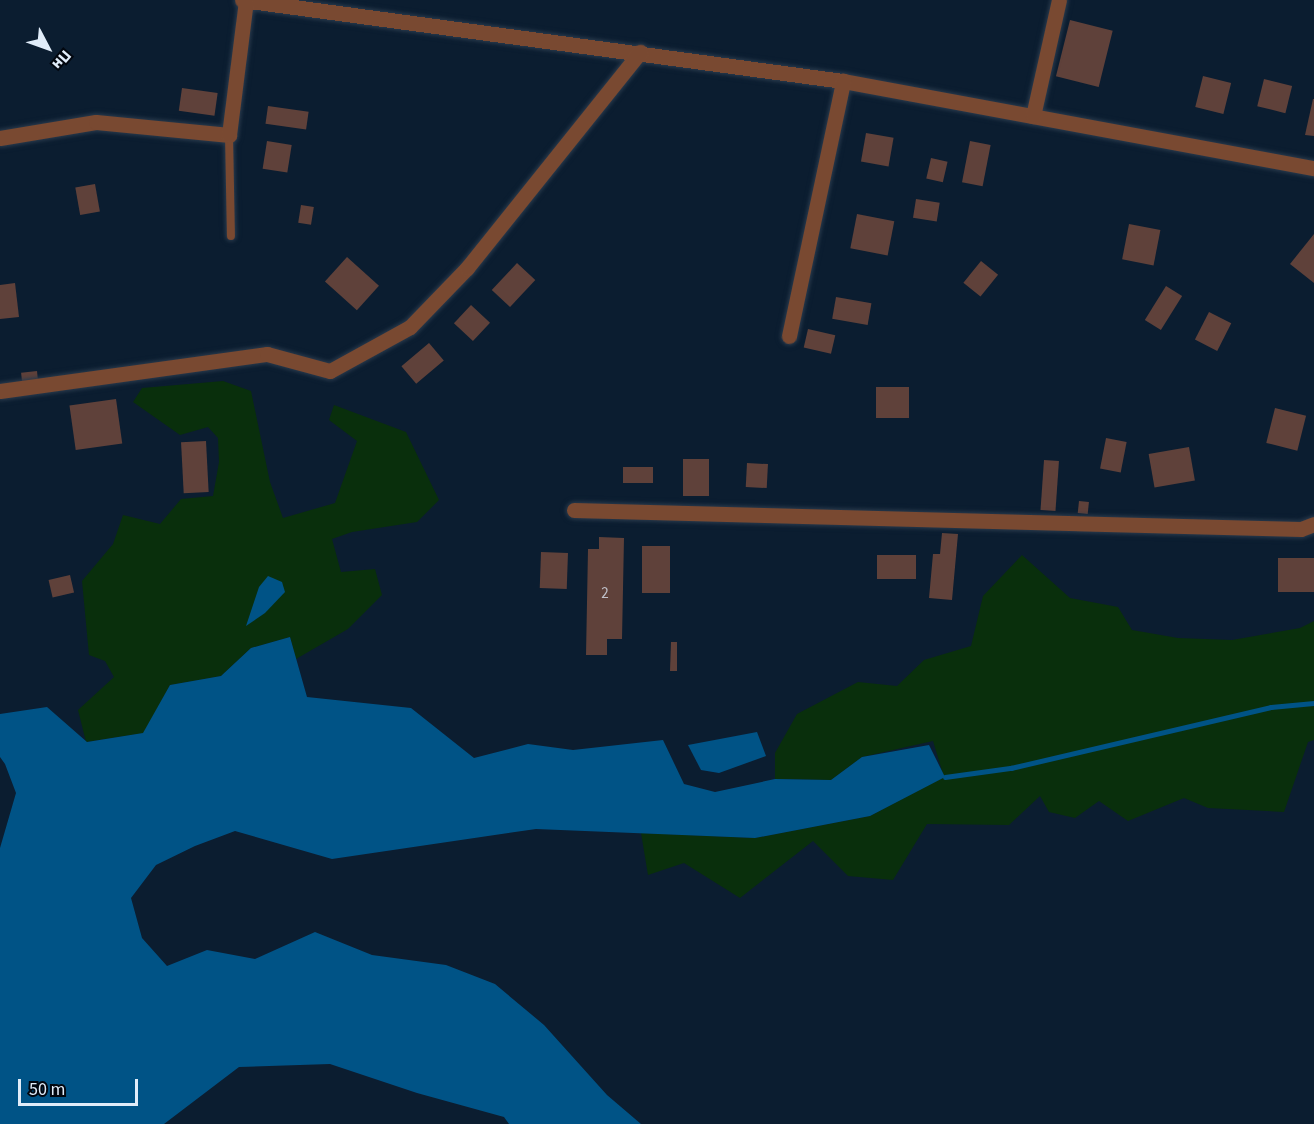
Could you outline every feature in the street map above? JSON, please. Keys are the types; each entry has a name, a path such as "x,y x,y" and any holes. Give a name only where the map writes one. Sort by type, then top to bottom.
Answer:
{"street":[{"path":"0,138 96,122 229,135 244,0 298,4 843,81 1314,168"},
{"path":"1033,116 1059,0"},
{"path":"0,391 267,354 330,370 410,327 467,268 640,52"},
{"path":"789,336 843,81"},
{"path":"574,510 1300,529 1314,524"}],"lane":[{"path":"229,135 231,236"}],"green space":[{"path":"223,381 251,391 270,482 283,518 335,503 357,441 329,420 334,405 406,432 439,500 417,522 352,532 332,539 341,572 375,569 382,595 348,629 296,659 290,637 251,648 221,676 170,685 144,733 86,742 78,710 114,677 105,661 89,655 82,581 113,544 123,515 160,524 181,499 213,496 219,462 218,438 208,427 180,435 133,402 142,388"},
{"path":"1022,555 1070,598 1118,607 1132,630 1178,638 1232,640 1300,628 1314,621 1314,740 1308,742 1284,812 1208,808 1184,798 1128,821 1099,801 1075,818 1049,812 1040,796 1009,825 927,824 893,880 848,876 813,841 740,898 684,863 648,875 641,833 755,838 870,816 944,777 933,741 862,757 831,780 775,779 775,753 797,714 858,682 897,686 924,660 971,646 983,596"}],"water":[{"path":"268,576 282,582 285,592 265,613 246,626 259,587"},
{"path":"290,637 307,697 411,708 474,758 528,744 573,750 663,740 684,784 715,792 775,779 831,780 862,757 929,745 945,777 870,816 755,838 536,829 332,859 235,831 195,846 156,865 131,898 142,938 167,966 207,950 255,959 315,932 372,955 446,965 495,984 544,1025 607,1095 641,1124 509,1124 504,1117 417,1093 330,1064 239,1067 164,1124 0,1124 0,848 16,793 0,757 0,714 47,707 87,742 143,733 170,685 221,676 251,648"},
{"path":"757,732 766,756 719,773 701,770 688,745"}],"building":[{"path":"1070,20 1113,31 1099,87 1056,76"},
{"path":"1203,76 1231,83 1223,114 1195,107"},
{"path":"1264,79 1292,86 1285,113 1257,106"},
{"path":"182,88 218,93 214,116 179,111"},
{"path":"1314,99 1314,136 1305,135"},
{"path":"268,106 309,112 306,130 265,124"},
{"path":"866,133 894,138 889,166 861,162"},
{"path":"267,141 292,145 287,173 263,169"},
{"path":"970,141 991,145 983,186 962,182"},
{"path":"931,158 948,162 943,182 926,178"},
{"path":"95,184 100,212 80,215 75,187"},
{"path":"916,199 940,203 937,222 913,218"},
{"path":"301,205 314,207 311,225 298,223"},
{"path":"857,214 894,221 888,256 850,248"},
{"path":"1129,224 1160,230 1154,265 1122,259"},
{"path":"1314,234 1314,283 1290,264"},
{"path":"347,257 379,286 357,310 325,282"},
{"path":"981,261 998,275 980,297 963,283"},
{"path":"517,263 535,280 510,307 492,290"},
{"path":"15,283 19,317 0,319 0,285"},
{"path":"1166,286 1182,296 1161,330 1145,320"},
{"path":"836,297 871,303 868,325 832,319"},
{"path":"471,305 490,323 473,341 454,323"},
{"path":"1209,312 1231,323 1217,351 1195,340"},
{"path":"808,329 835,335 831,354 804,348"},
{"path":"429,343 444,361 416,384 401,366"},
{"path":"37,371 38,380 22,382 21,373"},
{"path":"876,387 909,387 909,418 876,418"},
{"path":"116,399 122,444 76,450 69,406"},
{"path":"1275,408 1306,416 1297,451 1266,443"},
{"path":"1106,438 1127,442 1121,472 1100,468"},
{"path":"206,441 209,492 184,493 181,442"},
{"path":"1189,447 1195,480 1155,488 1149,454"},
{"path":"683,459 709,459 709,496 683,496"},
{"path":"1044,460 1059,461 1055,511 1041,510"},
{"path":"747,463 768,464 767,488 746,487"},
{"path":"623,467 653,467 653,483 623,483"},
{"path":"1079,501 1089,502 1088,514 1078,513"},
{"path":"942,533 958,534 952,600 929,598 933,554 940,554"},
{"path":"599,537 624,538 622,639 607,639 607,655 586,655 588,549 599,549"},
{"path":"642,546 670,546 670,593 642,593"},
{"path":"541,552 568,553 567,589 540,588"},
{"path":"877,555 916,555 916,579 877,579"},
{"path":"1278,558 1314,558 1314,592 1278,592"},
{"path":"70,575 74,593 53,597 49,580"},
{"path":"671,642 677,642 677,671 670,671"}],"waterway":[{"path":"945,777 1011,768 1271,707 1314,703"}]}
